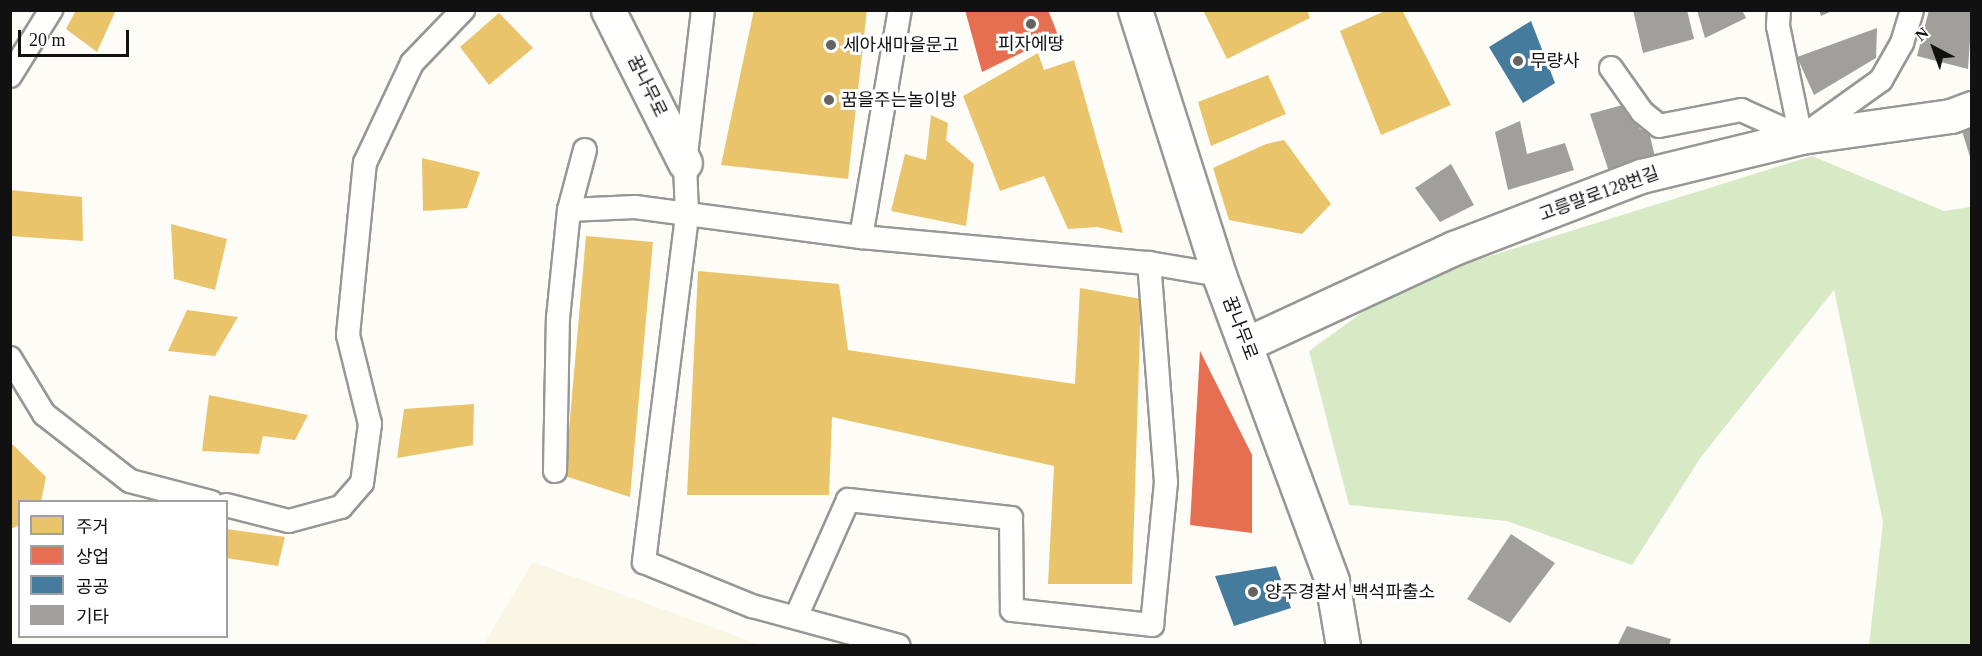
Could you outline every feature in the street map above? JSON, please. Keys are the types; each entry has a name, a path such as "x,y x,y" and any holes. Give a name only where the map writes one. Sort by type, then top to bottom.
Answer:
{"street":[{"name":"꿈나무로","path":"609,10 685,163"},
{"name":"꿈나무로","path":"1135,10 1220,275 1332,581 1343,645"},
{"name":"고릉말로128번길","path":"1246,344 1454,248 1641,176 1801,137 1951,116 1971,108"}],"lane":[{"path":"10,76 51,10"},
{"path":"228,506 289,521 341,507 362,483 370,424 348,335 364,163 412,63 463,10"},
{"path":"703,10 685,163 687,216 644,562 752,606 899,645"},
{"path":"861,237 900,10"},
{"path":"1779,10 1778,26 1801,137"},
{"path":"1801,137 1881,80 1902,43 1912,10"},
{"path":"1611,68 1642,112 1659,126 1741,110 1801,137"},
{"path":"555,471 558,318 568,210 585,150"},
{"path":"568,210 635,207 687,216 861,237 1149,263 1220,275"},
{"path":"796,617 848,500 1011,518 1012,610 1152,625 1166,482 1149,263"},
{"path":"10,358 44,414 130,481 208,500"}],"shaded area":[{"path":"533,562 761,645 483,645"}],"green space":[{"path":"1812,156 1944,211 1971,207 1971,645 1869,645 1883,522 1834,290 1701,457 1632,565 1507,521 1349,505 1309,351 1403,283"}],"building: 주거":[{"path":"76,10 116,10 97,52 66,29"},
{"path":"754,10 867,10 848,179 721,165"},
{"path":"1203,10 1307,10 1310,18 1227,59"},
{"path":"1387,10 1402,10 1451,105 1381,135 1340,31"},
{"path":"499,13 533,48 489,85 460,47"},
{"path":"1038,53 1044,70 1074,60 1123,233 1097,227 1068,229 1044,176 1000,191 963,96"},
{"path":"1268,75 1286,114 1211,146 1198,102"},
{"path":"931,115 948,123 946,140 974,164 966,226 891,211 905,154 926,160"},
{"path":"1284,140 1331,204 1302,234 1229,220 1213,168 1266,144"},
{"path":"422,158 480,172 467,208 423,211"},
{"path":"10,190 82,197 83,241 10,236"},
{"path":"171,224 227,239 215,290 174,279"},
{"path":"586,236 653,242 630,497 565,476"},
{"path":"698,271 839,284 848,350 1075,384 1080,288 1141,299 1132,584 1048,584 1054,466 832,417 829,495 687,495"},
{"path":"187,310 238,317 215,356 168,351"},
{"path":"209,395 308,415 295,440 263,436 259,454 202,451"},
{"path":"474,404 473,445 397,458 404,409"},
{"path":"10,442 46,477 41,500 18,500 18,526 10,529"},
{"path":"228,529 285,537 278,566 228,558"}],"building: 상업":[{"path":"965,10 1048,10 1058,35 982,72"},
{"path":"1200,351 1252,455 1252,533 1190,525"}],"building: 공공":[{"path":"1531,21 1555,83 1523,103 1489,47"},
{"name":"양주경찰서 백석파출소","path":"1276,566 1291,608 1234,626 1215,576"}],"building: 기타":[{"path":"1633,10 1687,10 1694,39 1643,53"},
{"path":"1697,10 1742,10 1746,18 1705,38"},
{"path":"1819,10 1834,10 1821,16"},
{"path":"1929,10 1972,10 1968,69 1917,56"},
{"path":"1877,28 1876,58 1814,95 1797,57"},
{"path":"1626,104 1640,129 1649,132 1656,161 1610,175 1590,114"},
{"path":"1520,121 1527,154 1565,143 1574,170 1508,190 1495,132"},
{"path":"1972,126 1972,160 1971,160 1961,128"},
{"path":"1451,164 1474,205 1440,222 1415,188"},
{"path":"1511,534 1555,563 1510,623 1467,599"},
{"path":"1627,626 1671,639 1669,646 1617,646"}],"place":[{"name":"피자에땅","path":"1031,24"},
{"name":"세아새마을문고","path":"831,45"},
{"name":"무량사","path":"1518,61"},
{"name":"꿈을주는놀이방","path":"829,100"},
{"name":"양주경찰서 백석파출소","path":"1253,592"}]}
